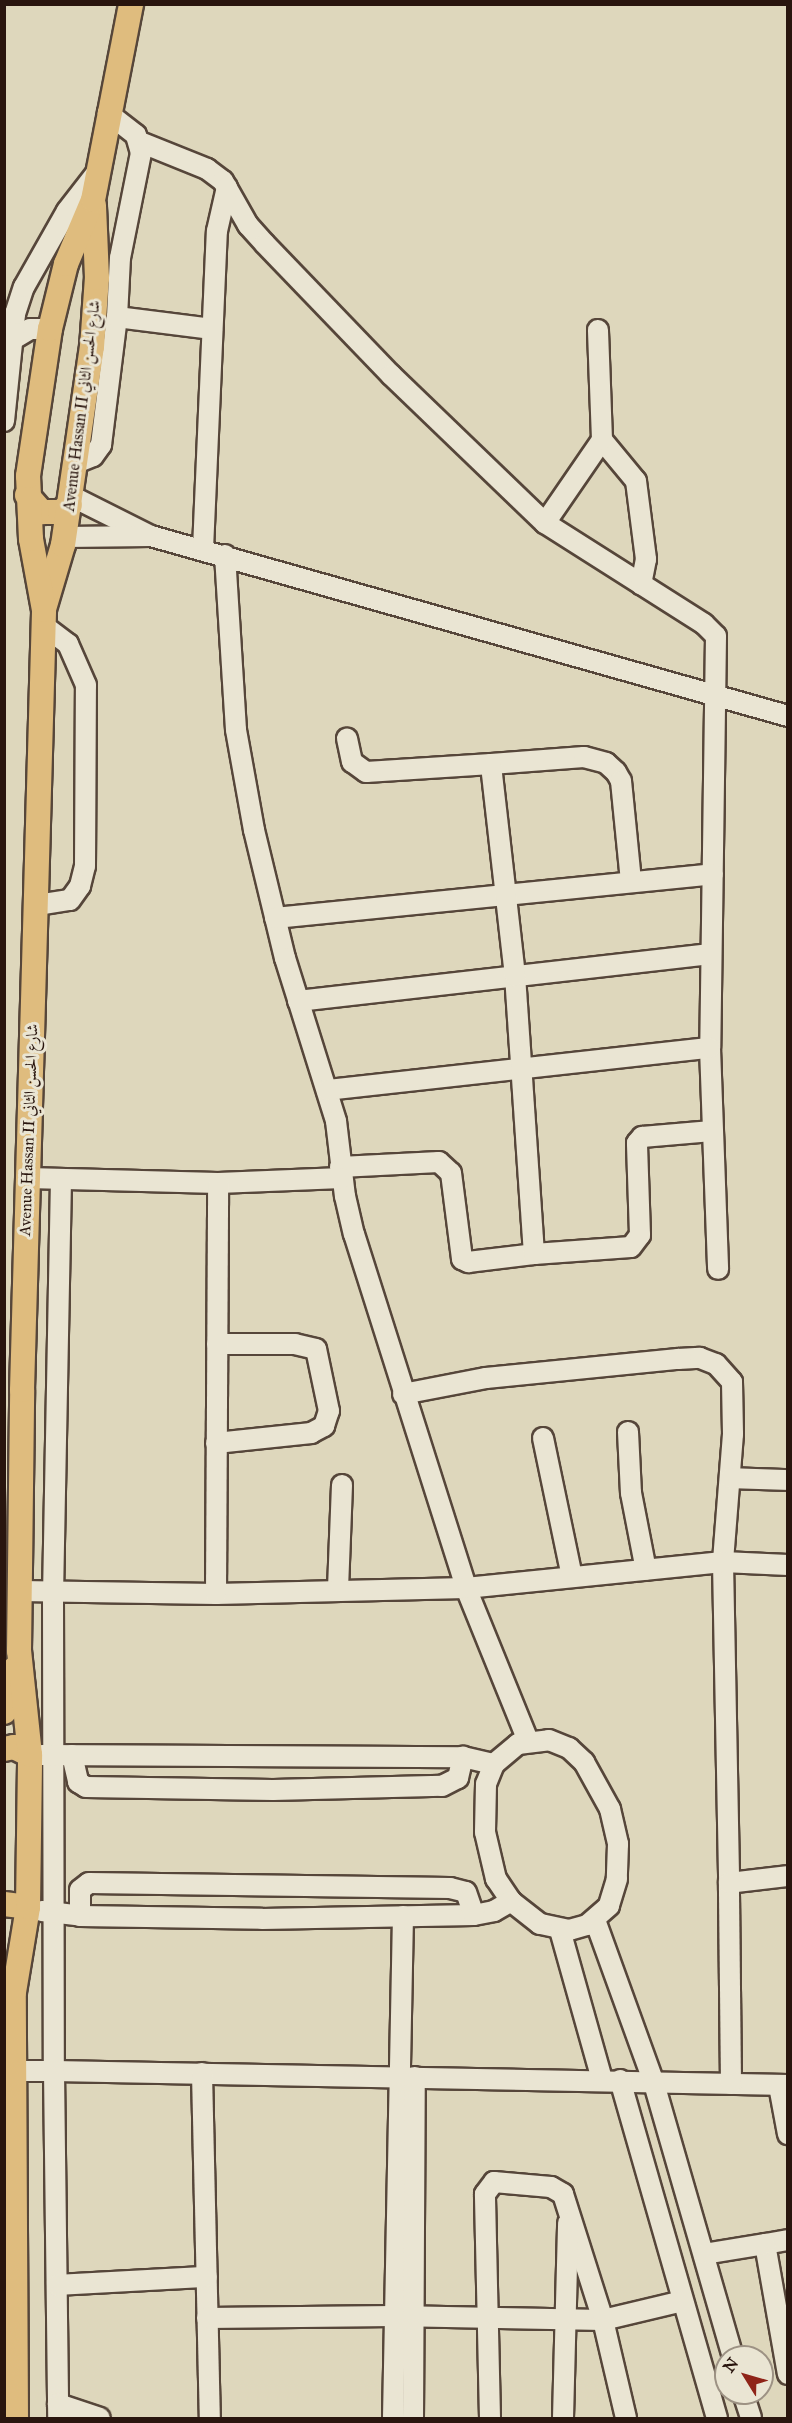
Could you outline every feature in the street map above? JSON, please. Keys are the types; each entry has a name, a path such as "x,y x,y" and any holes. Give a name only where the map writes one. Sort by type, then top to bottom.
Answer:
{"main road":[{"name":"Avenue Hassan II شارع الحسن الثاني","path":"16,2418 10,2360 14,1992 16,1906 30,1755 19,1651 28,1178 44,617 27,495 52,318 66,264 93,200 108,113 131,4"},
{"name":"Avenue Hassan II شارع الحسن الثاني","path":"44,617 65,537 76,463 106,316 93,200"},
{"path":"52,318 66,300 79,301 106,316"},
{"path":"27,495 42,512 54,514 70,500"},
{"name":"Avenue Hassan II شارع الحسن الثاني","path":"4,1712 19,1651"},
{"path":"4,1749 14,1747 30,1755"},
{"name":"Avenue Hassan II شارع الحسن الثاني","path":"4,1963 14,1992"}],"street":[{"path":"108,113 140,142 207,169 227,187 248,225 265,244 391,375 545,523 704,624 716,636 717,697 710,1048 717,1269"},
{"path":"140,142 120,258 106,316 212,329"},
{"path":"4,421 15,314 24,287 67,211 98,171"},
{"path":"203,549 217,231 227,187"},
{"path":"12,340 52,318"},
{"path":"545,523 602,440 598,330"},
{"path":"602,440 636,481 646,559 641,585"},
{"path":"70,500 151,536 225,555 788,716"},
{"path":"65,537 151,536"},
{"path":"225,555 236,730 275,918 339,1133 341,1173 359,1253 466,1588 528,1741"},
{"path":"37,905 70,900 80,886 85,866 86,685 68,644 44,617"},
{"path":"347,739 352,762 366,772 584,757 606,764 616,772 621,781 631,881"},
{"path":"491,764 515,976 534,1254"},
{"path":"275,918 507,892 713,874"},
{"path":"298,1001 711,954"},
{"path":"327,1090 710,1048"},
{"path":"28,1178 218,1183 439,1162 451,1173 462,1259 468,1262 534,1254 631,1247 640,1235 638,1143 642,1137 712,1131"},
{"path":"61,1179 53,1594 63,1755 54,1913 58,2411 100,2418"},
{"path":"216,1594 218,1183"},
{"path":"216,1443 311,1433 324,1426 329,1411 316,1349 295,1344 217,1344"},
{"path":"403,1394 486,1378 700,1358 716,1364 732,1382 730,1478 723,1562 731,2084"},
{"path":"628,1432 632,1493 646,1570"},
{"path":"543,1438 572,1577"},
{"path":"730,1478 788,1480"},
{"path":"338,1589 342,1485"},
{"path":"20,1591 53,1594 216,1594 338,1589 466,1588 723,1562 788,1565"},
{"path":"528,1741 559,1743 577,1755 610,1809 618,1844 618,1871 609,1906 595,1920 578,1929 560,1930 529,1918 511,1901 496,1879 485,1832 486,1784 494,1764 508,1749 528,1741"},
{"path":"30,1755 273,1759 463,1757 494,1764"},
{"path":"63,1755 78,1782 86,1787 273,1790 442,1786 458,1778 463,1757"},
{"path":"273,1759 273,1790"},
{"path":"729,1882 788,1876"},
{"path":"80,1916 80,1890 89,1883 460,1889 471,1898 474,1915"},
{"path":"262,1887 262,1919"},
{"path":"16,1906 80,1916 262,1919 474,1915 494,1911 511,1901"},
{"path":"403,1916 406,2077 404,2316 413,2418"},
{"path":"595,1920 653,2080 730,2345"},
{"path":"560,1930 683,2301 717,2418"},
{"path":"14,2071 611,2079 783,2086 788,2134"},
{"path":"202,2073 210,2418"},
{"path":"490,2418 485,2194 494,2182 552,2187 563,2194 603,2320 626,2418"},
{"path":"563,2418 563,2319 569,2212"},
{"path":"704,2254 788,2240"},
{"path":"765,2244 788,2374"},
{"path":"57,2285 207,2277"},
{"path":"207,2318 404,2316 603,2320 683,2301"},
{"path":"393,2418 404,2316"}]}
